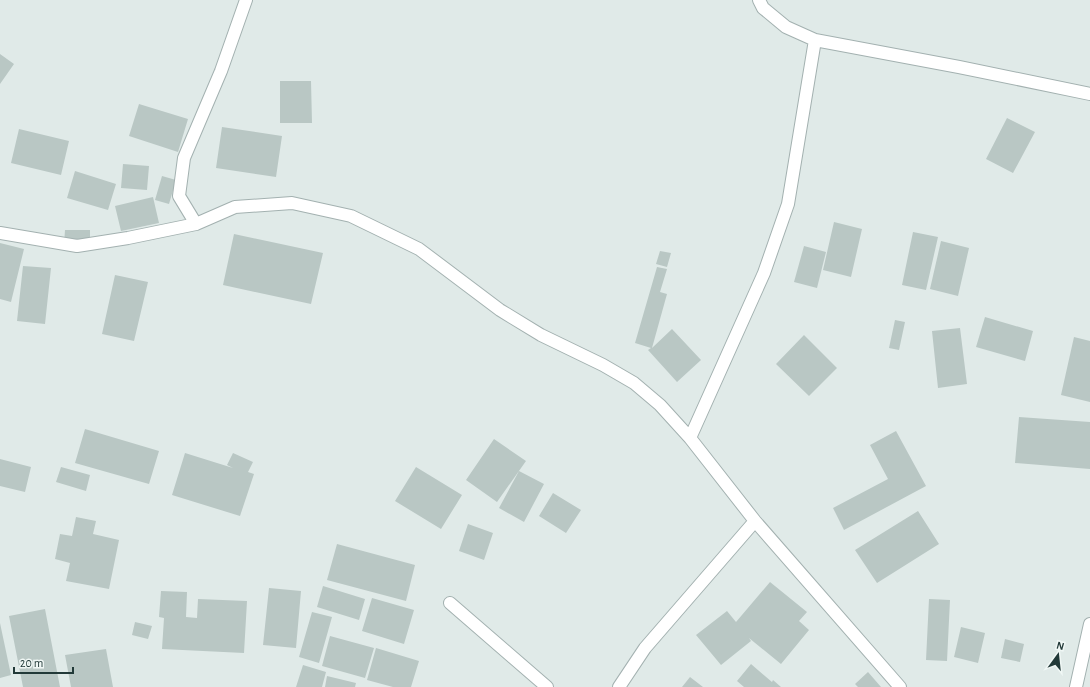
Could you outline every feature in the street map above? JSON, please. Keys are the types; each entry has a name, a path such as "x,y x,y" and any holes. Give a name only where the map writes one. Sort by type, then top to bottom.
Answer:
{"street":[{"path":"196,224 179,196 184,158 221,71 246,0"},
{"path":"759,0 763,8 786,27 815,40 959,67 1090,94"},
{"path":"690,438 764,273 788,204 815,40"},
{"path":"0,233 77,246 128,238 196,224 235,207 292,203 351,216 419,249 500,310 541,334 603,365 634,383 660,404 690,438 755,522 900,687"},
{"path":"619,687 645,648 755,522"},
{"path":"450,603 547,687"},
{"path":"1076,687 1090,624"}],"building":[{"path":"0,54 14,64 0,84"},
{"path":"280,81 311,81 312,123 280,123"},
{"path":"139,104 188,119 178,152 129,136"},
{"path":"1007,118 1035,132 1013,173 986,159"},
{"path":"222,127 282,136 276,177 216,168"},
{"path":"19,129 69,141 61,175 11,163"},
{"path":"123,164 149,166 147,190 121,188"},
{"path":"75,171 116,184 108,210 67,198"},
{"path":"162,176 176,180 169,204 155,200"},
{"path":"153,197 159,223 121,231 115,206"},
{"path":"834,222 862,229 851,277 823,270"},
{"path":"65,230 90,230 90,245 64,245"},
{"path":"913,232 938,237 926,290 902,285"},
{"path":"234,234 323,253 311,304 223,285"},
{"path":"941,241 969,248 958,296 930,289"},
{"path":"0,243 24,249 11,302 0,299"},
{"path":"804,246 826,252 817,288 794,282"},
{"path":"660,251 671,253 667,267 656,264"},
{"path":"23,266 51,268 45,324 17,321"},
{"path":"657,267 667,269 660,292 667,294 652,348 672,329 701,360 677,382 648,350 651,348 635,343"},
{"path":"115,275 148,282 134,341 102,334"},
{"path":"985,317 1033,331 1025,361 976,347"},
{"path":"895,320 905,322 899,350 889,348"},
{"path":"960,328 967,384 938,388 932,331"},
{"path":"804,335 837,368 809,396 776,364"},
{"path":"1074,337 1090,341 1090,402 1061,395"},
{"path":"1019,417 1090,422 1090,469 1015,463"},
{"path":"85,429 159,451 149,484 75,463"},
{"path":"896,431 926,486 844,530 833,508 888,479 870,445"},
{"path":"494,439 526,461 497,502 466,480"},
{"path":"185,453 233,468 227,465 233,453 253,462 248,472 254,474 240,516 172,495"},
{"path":"0,459 31,467 25,492 0,486"},
{"path":"61,467 90,475 86,491 56,482"},
{"path":"416,467 462,495 441,529 395,501"},
{"path":"519,471 544,484 524,522 499,508"},
{"path":"553,493 581,510 566,533 539,516"},
{"path":"918,511 939,544 877,583 855,550"},
{"path":"76,517 96,521 93,534 119,540 109,589 66,581 70,563 55,559 60,534 72,536"},
{"path":"468,524 493,533 484,560 459,551"},
{"path":"337,544 415,565 406,601 327,580"},
{"path":"770,582 807,612 799,621 809,630 781,664 749,638 751,641 721,665 696,635 727,611 736,622"},
{"path":"323,586 365,599 359,620 317,607"},
{"path":"269,588 301,591 296,648 263,645"},
{"path":"161,591 187,592 186,617 197,618 198,599 247,601 244,653 162,649 164,618 159,617"},
{"path":"372,598 414,610 404,644 362,631"},
{"path":"929,599 950,600 947,661 926,660"},
{"path":"45,609 60,687 23,687 9,616"},
{"path":"312,612 332,617 319,663 299,657"},
{"path":"135,622 152,626 148,639 132,635"},
{"path":"0,623 11,675 0,678"},
{"path":"961,627 985,633 978,663 954,657"},
{"path":"330,636 374,648 365,678 322,666"},
{"path":"1005,639 1024,644 1020,662 1001,658"},
{"path":"376,648 419,661 411,687 393,687 367,680"},
{"path":"106,649 113,687 71,687 65,655"},
{"path":"751,664 772,682 773,680 781,687 744,687 737,681"},
{"path":"303,665 326,672 322,687 296,687"},
{"path":"868,672 881,687 858,687 855,684"},
{"path":"327,676 356,683 355,687 325,687"},
{"path":"690,677 703,687 682,687"}]}
